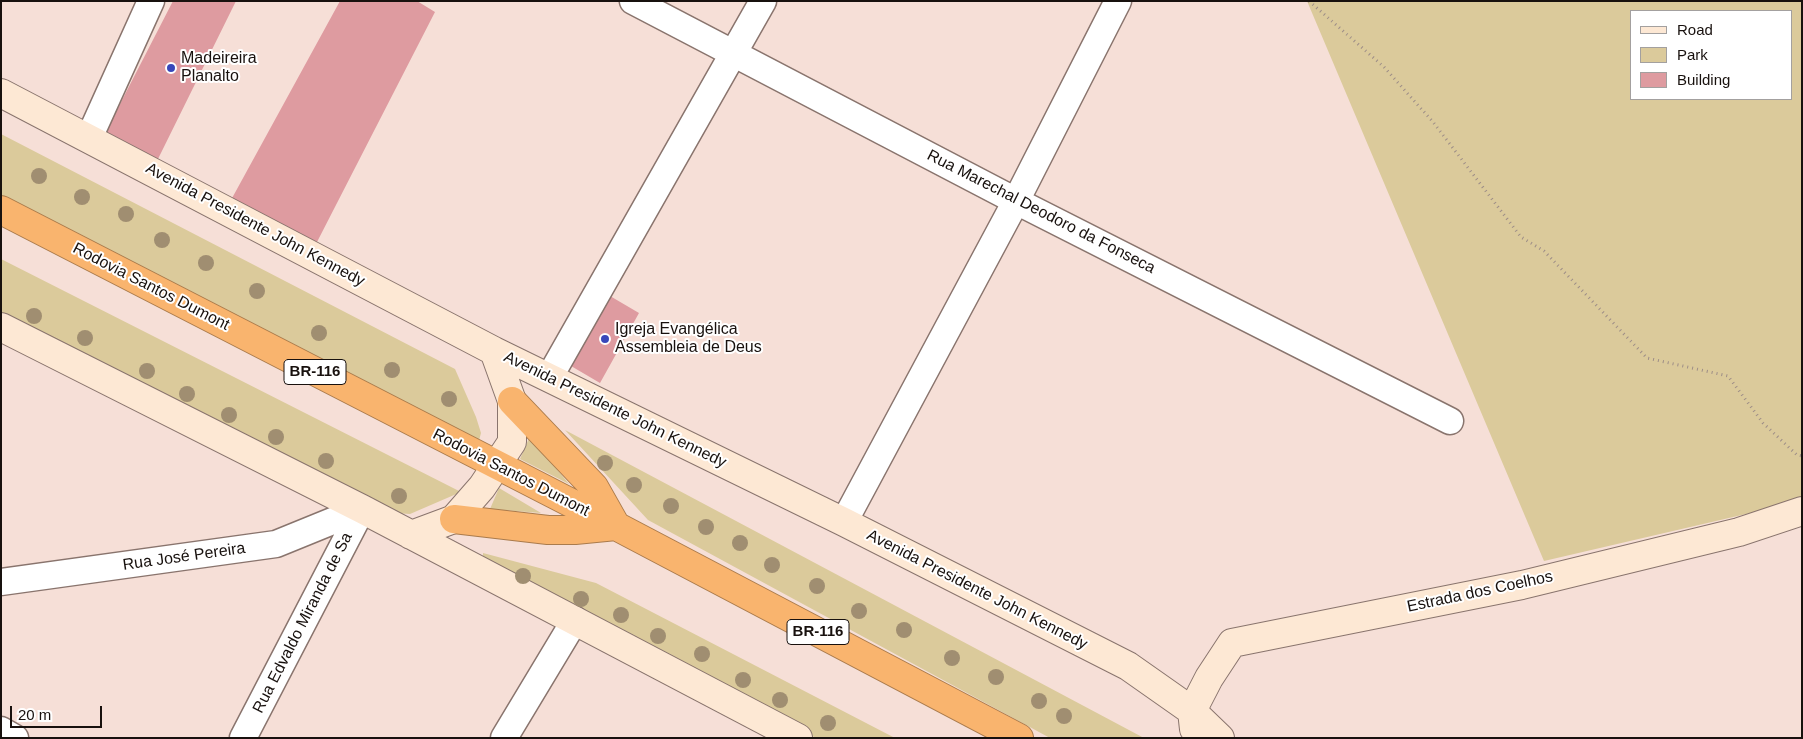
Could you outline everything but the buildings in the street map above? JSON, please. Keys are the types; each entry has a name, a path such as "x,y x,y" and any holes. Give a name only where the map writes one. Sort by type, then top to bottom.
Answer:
{"highway":[{"name":"Rodovia Santos Dumont","path":"1,210 616,526 1019,738"},
{"path":"454,519 548,530 575,530 616,526 594,487 512,401"}],"street":[{"path":"89,138 151,1"},
{"name":"Rua Marechal Deodoro da Fonseca","path":"633,1 1016,200 1450,421"},
{"path":"549,378 763,1"},
{"path":"844,522 1016,200 1118,1"},
{"name":"Avenida Presidente John Kennedy","path":"1,93 494,351 844,522 1128,666 1192,711 1220,738"},
{"path":"4,335 362,509 798,738"},
{"path":"411,535 454,519 482,487 512,442 512,401 494,351"},
{"name":"Rua José Pereira","path":"1,582 276,544 362,509"},
{"name":"Rua Edvaldo Miranda de Sa","path":"243,738 362,509"},
{"name":"Estrada dos Coelhos","path":"1192,711 1209,678 1232,643 1522,585 1739,532 1802,511"},
{"path":"504,738 575,620"},
{"path":"1192,711 1196,738"},
{"path":"1,730 15,738"}],"path":[{"path":"1309,1 1384,67 1433,122 1521,237 1544,251 1647,358 1728,376 1763,423 1797,455 1802,456"}],"green space":[{"path":"1307,1 1802,1 1802,501 1544,561"},
{"path":"1,134 455,369 481,433 476,452 1,197"},
{"path":"1,259 461,492 410,514 378,512 1,316"},
{"path":"565,430 1144,738 1050,738 648,520"},
{"path":"530,436 569,484 520,459"},
{"path":"499,488 541,513 490,509"},
{"path":"483,553 596,583 895,738 816,738 483,567"}],"place":[{"name":"Madeireira Planalto","path":"171,68"},
{"name":"Igreja Evangélica Assembleia de Deus","path":"605,339"}]}
